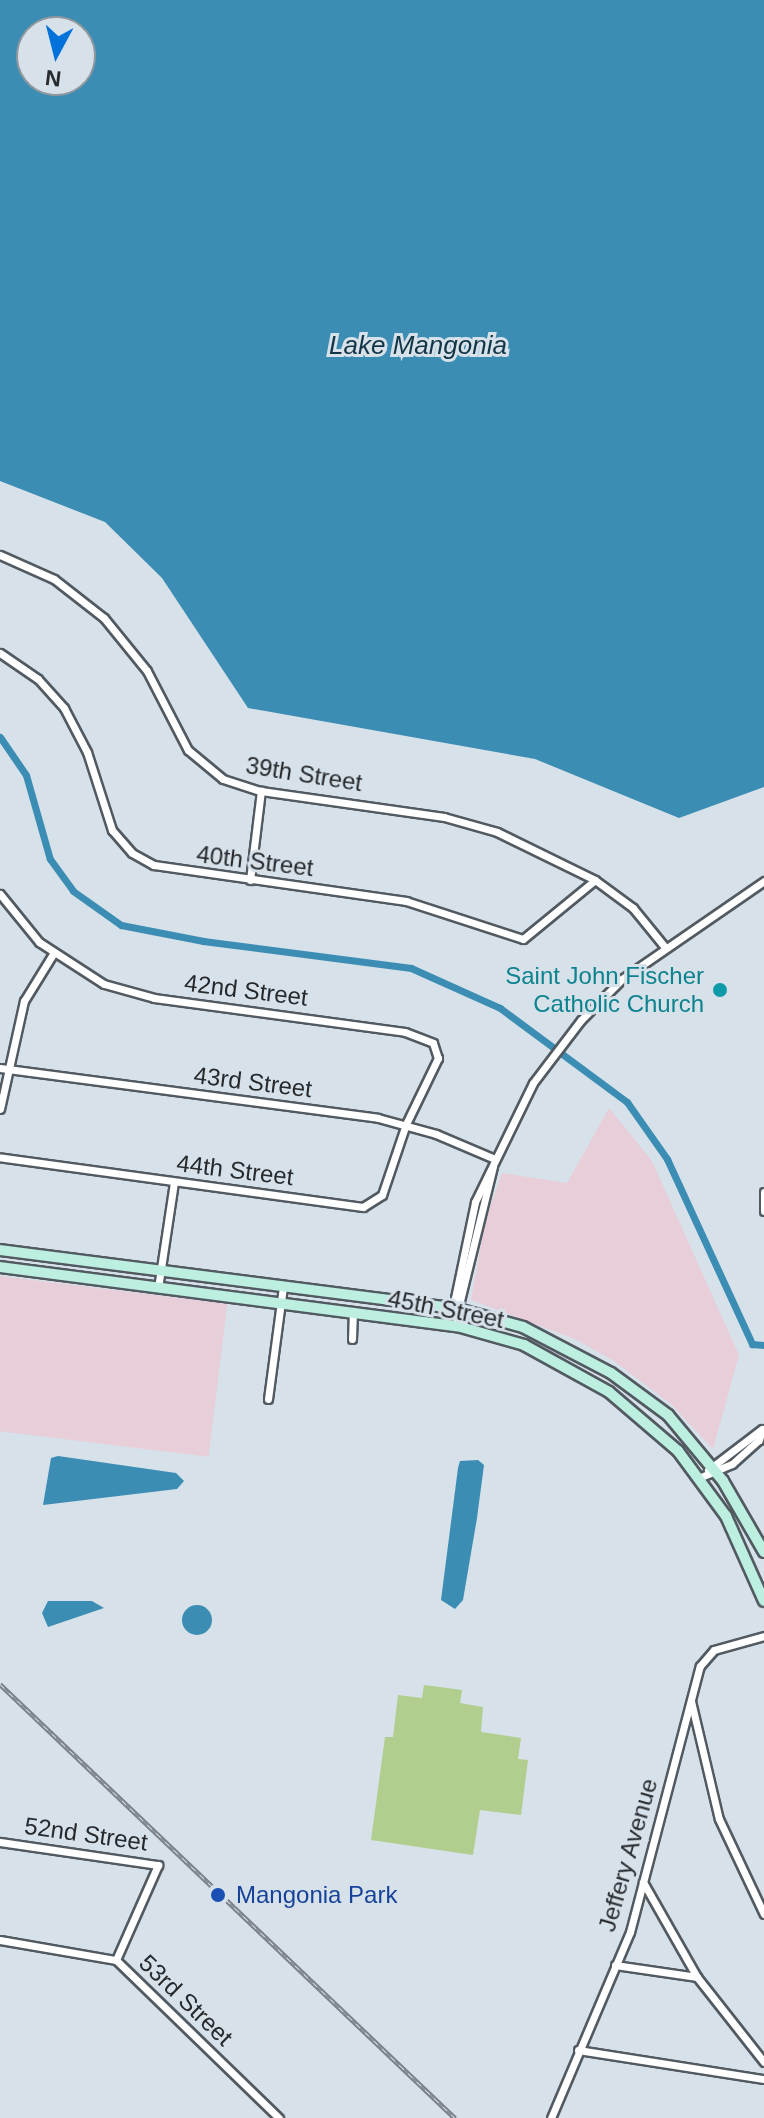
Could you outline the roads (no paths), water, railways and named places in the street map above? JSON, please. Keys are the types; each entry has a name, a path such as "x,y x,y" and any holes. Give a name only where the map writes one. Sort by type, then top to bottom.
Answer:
{"main road":[{"name":"45th Street","path":"0,1250 458,1309 523,1327 611,1373 668,1415 714,1470 764,1552"},
{"name":"45th Street","path":"0,1267 457,1326 524,1345 591,1380 645,1419 701,1477 737,1536 764,1601"}],"street":[{"name":"39th Street","path":"0,555 54,579 104,618 147,671 188,750 223,779 261,791 471,823 523,842 595,880 633,908 664,946"},
{"name":"40th Street","path":"0,653 38,679 71,719 87,752 106,820 128,849 165,869 430,906 523,939 595,880"},
{"path":"250,880 261,791"},
{"path":"458,1309 455,1298 469,1225 518,1107 550,1059 604,996 664,946 764,881"},
{"name":"42nd Street","path":"0,894 53,954 91,978 134,993 385,1028 426,1039 438,1058 406,1124"},
{"path":"0,1109 4,1069 24,1001 53,954"},
{"name":"43rd Street","path":"4,1069 406,1124 494,1162"},
{"name":"44th Street","path":"2,1158 363,1207 375,1204 406,1124"},
{"path":"457,1326 458,1309 494,1162"},
{"path":"158,1288 174,1182"},
{"path":"764,1192 764,1211"},
{"path":"469,1225 484,1205"},
{"path":"268,1399 283,1287"},
{"path":"352,1339 353,1313"},
{"path":"701,1477 759,1440 763,1429"},
{"name":"Jeffery Avenue","path":"551,2118 615,1965 643,1882 700,1666 710,1653 764,1636"},
{"path":"691,1699 719,1819 764,1914"},
{"name":"52nd Street","path":"0,1842 158,1865 116,1960"},
{"path":"643,1882 697,1977 764,2062"},
{"name":"53rd Street","path":"0,1940 116,1960 279,2118"},
{"path":"615,1965 697,1977"},
{"path":"578,2050 764,2079"}],"water":[{"name":"Lake Mangonia","path":"0,0 764,0 764,787 679,818 535,759 248,708 162,578 105,522 0,481"},
{"path":"58,1456 176,1473 184,1481 177,1489 43,1505 51,1458"},
{"path":"478,1460 484,1465 477,1518 463,1600 455,1609 441,1600 458,1468 460,1461"},
{"path":"48,1601 92,1601 104,1608 48,1627 42,1613"},
{"path":"197,1605 208,1609 212,1620 208,1631 197,1635 186,1631 182,1620 186,1609"}],"waterway":[{"path":"0,737 26,775 50,859 73,891 121,925 203,941 411,968 500,1008 627,1102 667,1159 752,1344 764,1345"}],"railway":[{"path":"0,1684 455,2118"}],"place":[{"name":"Saint John Fischer Catholic Church","path":"720,990"},
{"name":"Mangonia Park","path":"218,1895"}]}
